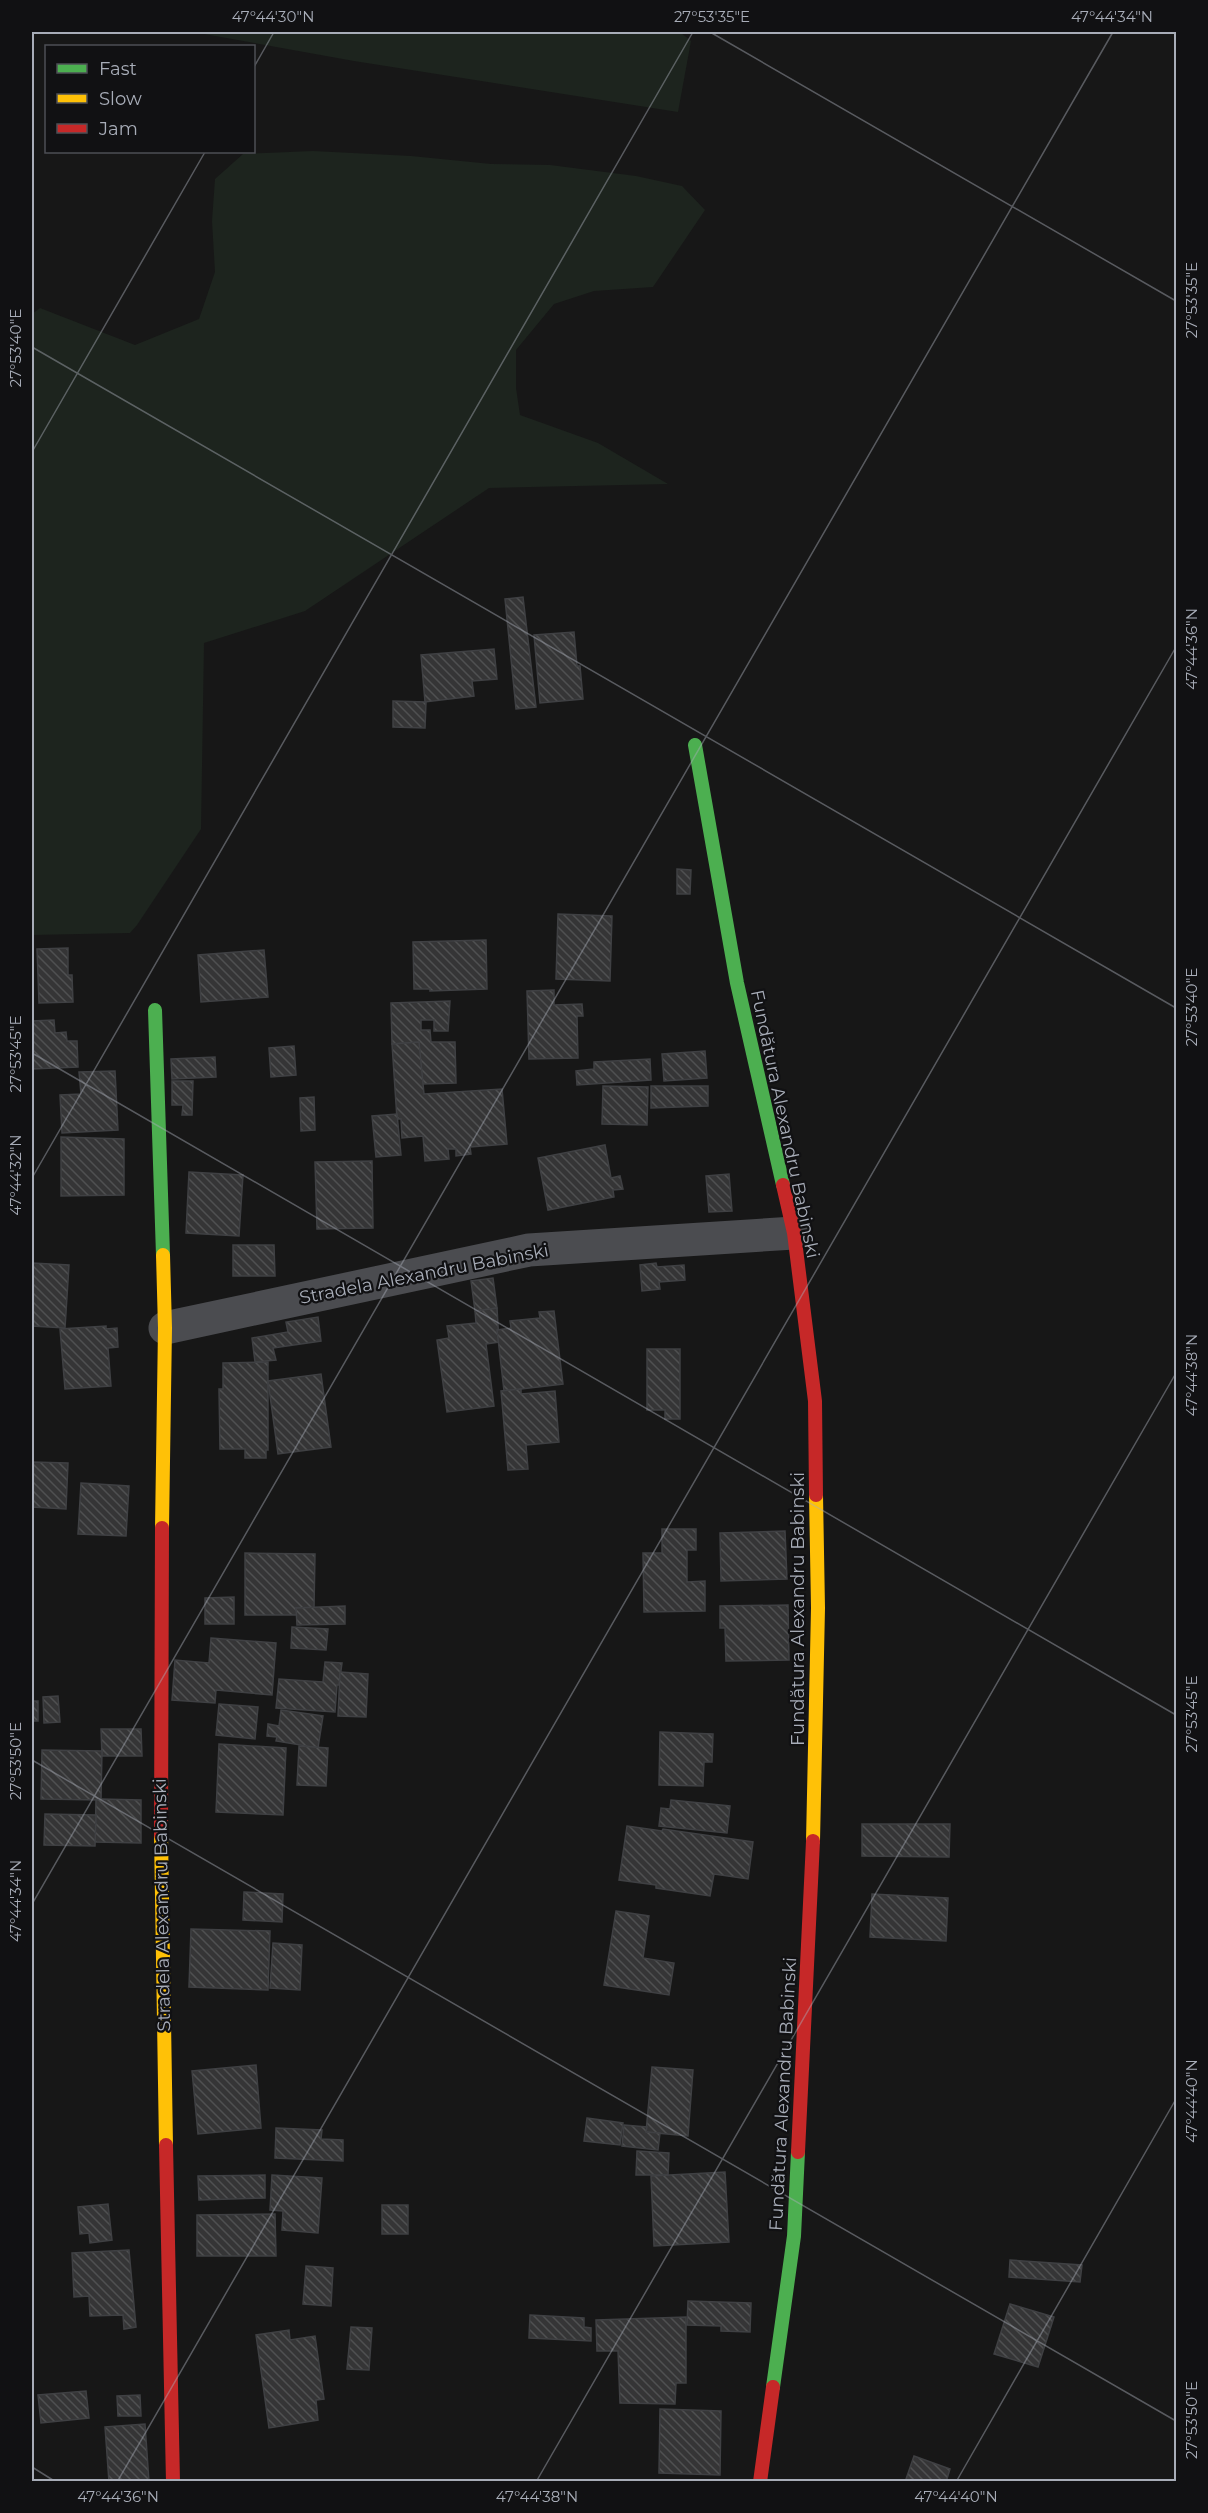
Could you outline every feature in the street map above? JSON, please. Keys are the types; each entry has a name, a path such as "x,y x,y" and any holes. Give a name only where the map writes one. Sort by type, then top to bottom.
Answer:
{"street":[{"name":"Fundătura Alexandru Babinski","path":"695,745 737,983 794,1233 815,1401 818,1608 816,1764 794,2236 759,2481"},
{"name":"Stradela Alexandru Babinski","path":"155,1010 165,1328 160,1706 162,1986 173,2481"},
{"name":"Stradela Alexandru Babinski","path":"165,1328 529,1250 794,1233"}],"shaded area":[{"path":"204,32 680,32 691,41 678,112 354,61 204,34"},
{"path":"313,151 411,156 491,164 550,165 636,176 682,186 705,210 653,287 594,291 554,304 516,350 516,388 520,415 598,443 668,484 489,488 305,611 204,643 201,829 130,933 32,935 32,314 40,308 135,345 199,319 215,272 212,221 215,179 243,154"}],"building":[{"path":"523,597 536,707 516,709 505,599"},
{"path":"574,632 583,699 540,703 534,635"},
{"path":"494,649 497,679 472,681 474,696 425,702 421,655"},
{"path":"393,701 426,702 425,728 393,727"},
{"path":"677,869 691,870 690,894 677,894"},
{"path":"558,914 612,916 610,981 556,979"},
{"path":"486,940 487,989 430,991 430,989 414,989 413,942"},
{"path":"68,948 68,975 72,975 73,1002 39,1003 37,949"},
{"path":"264,950 268,997 201,1002 198,955"},
{"path":"554,990 554,1005 582,1004 583,1016 577,1016 578,1058 529,1059 527,991"},
{"path":"450,1001 448,1031 434,1031 434,1020 421,1020 421,1030 430,1030 431,1042 455,1042 456,1083 422,1084 419,1042 392,1044 391,1003"},
{"path":"54,1020 55,1033 66,1032 67,1041 77,1041 78,1067 32,1069 32,1021"},
{"path":"419,1042 424,1094 502,1089 507,1144 470,1147 471,1154 456,1156 456,1149 448,1149 449,1159 425,1161 423,1136 402,1138 401,1119 397,1119 392,1044"},
{"path":"294,1046 296,1075 271,1077 269,1048"},
{"path":"705,1051 707,1078 664,1081 662,1054"},
{"path":"215,1057 216,1077 172,1079 171,1059"},
{"path":"650,1059 651,1080 577,1085 576,1071 594,1069 594,1062"},
{"path":"115,1071 118,1130 62,1133 60,1095 81,1094 79,1072"},
{"path":"172,1081 193,1081 192,1115 182,1115 183,1105 172,1105"},
{"path":"603,1086 648,1087 647,1125 602,1124"},
{"path":"651,1086 708,1086 708,1106 651,1108"},
{"path":"314,1097 315,1130 301,1131 300,1098"},
{"path":"397,1114 401,1155 376,1157 372,1116"},
{"path":"61,1137 124,1139 124,1195 61,1196"},
{"path":"605,1145 611,1178 620,1176 623,1189 613,1190 614,1197 548,1210 538,1158"},
{"path":"372,1161 373,1228 317,1229 315,1162"},
{"path":"189,1172 243,1175 239,1236 186,1233"},
{"path":"729,1174 732,1211 709,1212 706,1176"},
{"path":"233,1245 274,1245 275,1276 233,1276"},
{"path":"32,1263 69,1265 65,1328 32,1326"},
{"path":"656,1263 657,1267 684,1265 685,1280 659,1282 660,1289 642,1291 640,1265"},
{"path":"493,1278 497,1308 475,1311 471,1281"},
{"path":"497,1308 499,1342 486,1344 494,1406 447,1412 437,1340 449,1338 447,1326 476,1323 475,1311"},
{"path":"554,1311 563,1384 504,1391 497,1330 511,1328 510,1321 540,1318 539,1312"},
{"path":"318,1317 321,1341 273,1348 276,1360 255,1362 252,1338 288,1332 286,1322"},
{"path":"106,1326 106,1329 117,1328 118,1347 108,1348 111,1386 65,1389 60,1329"},
{"path":"647,1349 680,1349 680,1419 665,1419 665,1410 647,1410"},
{"path":"268,1362 268,1450 266,1450 266,1458 245,1458 245,1449 220,1449 219,1389 223,1389 223,1363"},
{"path":"321,1374 331,1447 278,1454 268,1381"},
{"path":"521,1389 521,1394 555,1391 559,1442 526,1445 528,1469 508,1470 501,1391"},
{"path":"32,1462 68,1463 66,1509 32,1507"},
{"path":"81,1483 129,1486 126,1536 78,1534"},
{"path":"662,1529 696,1529 696,1550 687,1550 687,1582 705,1581 705,1611 644,1612 643,1553 662,1553"},
{"path":"785,1531 787,1579 721,1581 720,1533"},
{"path":"245,1553 315,1554 314,1608 296,1608 297,1615 245,1615"},
{"path":"234,1597 234,1624 205,1624 205,1598"},
{"path":"788,1605 789,1660 726,1661 725,1628 720,1628 720,1606"},
{"path":"345,1606 345,1624 297,1625 296,1608"},
{"path":"292,1627 328,1629 326,1650 291,1648"},
{"path":"211,1638 276,1643 272,1695 216,1690 215,1703 172,1700 175,1660 209,1663"},
{"path":"325,1662 342,1663 339,1685 337,1685 335,1712 276,1708 279,1679 323,1682"},
{"path":"340,1672 368,1674 366,1717 338,1716"},
{"path":"58,1696 60,1722 44,1723 43,1697"},
{"path":"32,1701 38,1701 38,1721 32,1721"},
{"path":"219,1704 258,1707 255,1739 216,1735"},
{"path":"281,1710 323,1716 318,1748 276,1741 277,1737 267,1736 268,1724 279,1726"},
{"path":"101,1729 141,1729 142,1756 102,1756"},
{"path":"660,1732 713,1734 712,1762 704,1762 703,1786 659,1785"},
{"path":"219,1744 286,1748 283,1815 216,1812"},
{"path":"299,1746 328,1748 326,1786 297,1785"},
{"path":"42,1750 102,1751 101,1800 41,1799"},
{"path":"96,1800 141,1800 141,1843 95,1842"},
{"path":"671,1800 730,1806 727,1833 659,1826 661,1808 670,1809"},
{"path":"45,1814 96,1815 95,1846 44,1845"},
{"path":"862,1824 950,1824 949,1857 862,1856"},
{"path":"627,1826 753,1842 748,1879 714,1874 710,1896 619,1880"},
{"path":"244,1892 283,1894 282,1922 243,1920"},
{"path":"872,1894 948,1898 946,1941 870,1937"},
{"path":"616,1911 649,1916 643,1958 674,1963 669,1995 604,1985"},
{"path":"191,1929 270,1931 268,1990 189,1987"},
{"path":"273,1943 302,1945 300,1990 270,1988"},
{"path":"256,2065 261,2128 198,2134 192,2071"},
{"path":"652,2067 693,2070 688,2136 646,2132"},
{"path":"587,2118 623,2123 620,2145 584,2141"},
{"path":"624,2125 647,2127 646,2132 660,2133 658,2150 622,2146"},
{"path":"276,2128 322,2130 321,2139 343,2140 343,2161 275,2158"},
{"path":"637,2151 669,2153 668,2175 636,2175"},
{"path":"725,2172 729,2242 654,2246 651,2176"},
{"path":"265,2175 265,2198 199,2200 198,2176"},
{"path":"272,2175 322,2178 318,2233 282,2230 283,2211 270,2210"},
{"path":"108,2204 112,2240 90,2243 89,2233 80,2234 78,2207"},
{"path":"382,2205 408,2205 408,2234 382,2234"},
{"path":"275,2214 276,2256 197,2256 197,2215"},
{"path":"129,2250 136,2327 124,2329 123,2315 90,2316 89,2296 74,2297 72,2253"},
{"path":"1010,2260 1082,2265 1080,2282 1009,2277"},
{"path":"306,2266 333,2268 331,2306 303,2304"},
{"path":"688,2301 751,2303 750,2332 721,2331 721,2326 687,2325"},
{"path":"1010,2304 1054,2317 1038,2367 994,2354"},
{"path":"530,2315 584,2318 584,2327 591,2328 591,2341 529,2338"},
{"path":"686,2317 686,2383 676,2383 675,2404 620,2403 618,2351 597,2351 596,2320"},
{"path":"351,2327 372,2328 369,2370 347,2369"},
{"path":"289,2330 290,2340 315,2336 324,2399 316,2400 318,2420 269,2428 256,2335"},
{"path":"86,2391 89,2418 41,2423 38,2395"},
{"path":"140,2395 141,2416 118,2416 117,2396"},
{"path":"660,2409 721,2411 720,2475 659,2473"},
{"path":"145,2424 149,2482 109,2482 105,2427"},
{"path":"914,2456 950,2469 946,2482 905,2482"}],"traffic: fast":[{"path":"695,745 737,983 783,1185"},
{"path":"155,1010 163,1255"},
{"path":"773,2387 794,2236 798,2152"}],"traffic: slow":[{"path":"162,1528 165,1328 163,1255"},
{"path":"813,1841 818,1608 816,1495"},
{"path":"161,1835 166,2145"}],"traffic: jam":[{"path":"783,1185 794,1233 815,1401 816,1495"},
{"path":"161,1835 162,1528"},
{"path":"798,2152 813,1841"},
{"path":"166,2145 173,2482"},
{"path":"760,2482 773,2387"}]}
